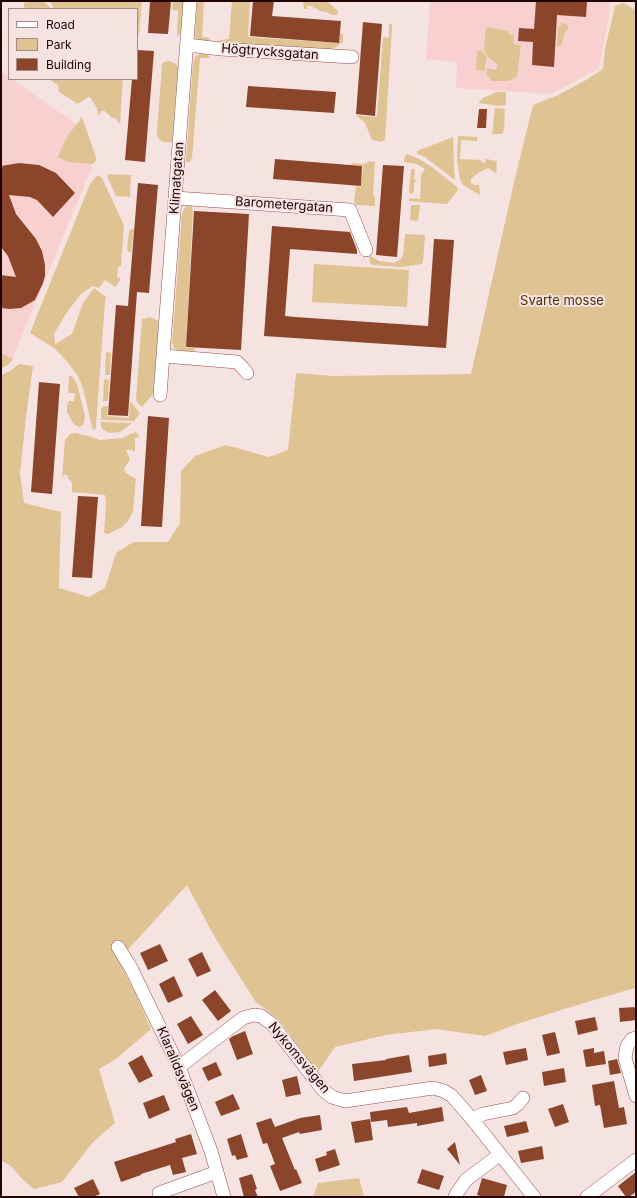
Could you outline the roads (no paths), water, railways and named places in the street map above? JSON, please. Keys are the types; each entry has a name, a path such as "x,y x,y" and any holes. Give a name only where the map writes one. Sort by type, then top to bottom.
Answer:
{"street":[{"name":"Klimatgatan","path":"160,395 190,1"},
{"name":"Högtrycksgatan","path":"187,45 221,49 352,57"},
{"name":"Barometergatan","path":"175,198 350,210 366,250"},
{"path":"164,356 236,362 247,373"},
{"name":"Klaralidsvägen","path":"118,947 131,968 179,1067 211,1151 224,1197"},
{"name":"Nykomsvägen","path":"179,1067 241,1019 254,1015 261,1016 272,1024 323,1090 332,1098 345,1101 433,1088 444,1091 452,1096 534,1197"},
{"path":"636,1038 632,1039 627,1046 625,1058 636,1096"},
{"path":"472,1119 483,1114 513,1108 523,1098"},
{"path":"455,1197 466,1180 499,1155"},
{"path":"587,1197 636,1160"},
{"path":"159,1193 217,1172"}],"park label":[{"name":"Svarte mosse","path":"562,301"}]}
